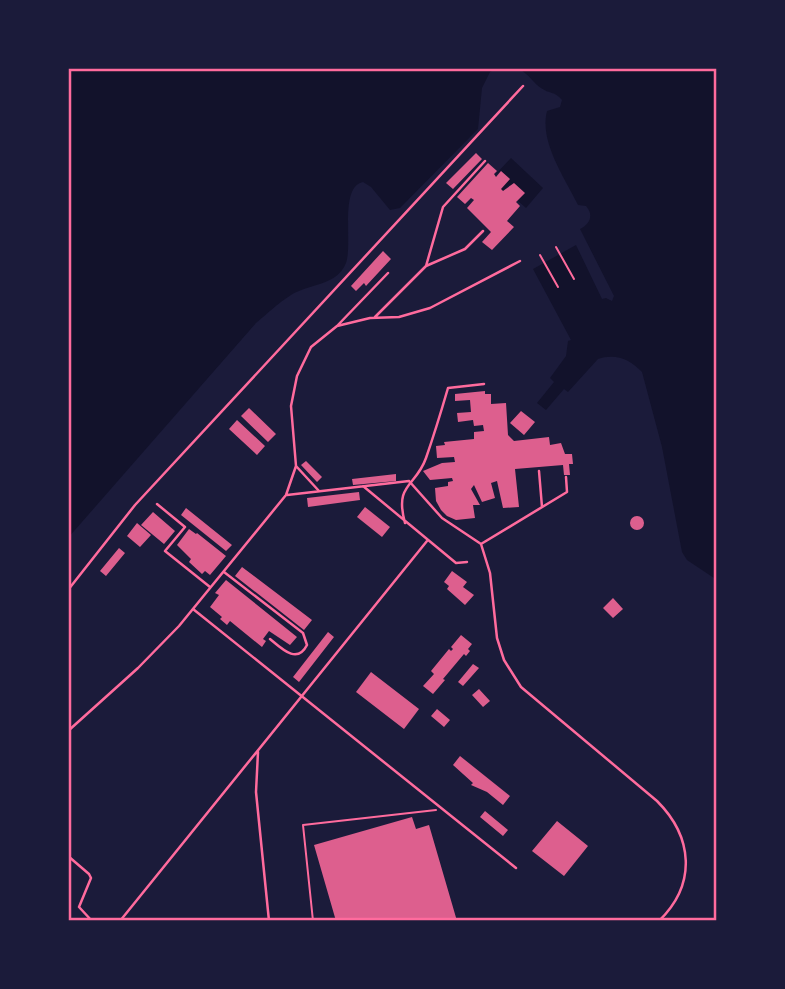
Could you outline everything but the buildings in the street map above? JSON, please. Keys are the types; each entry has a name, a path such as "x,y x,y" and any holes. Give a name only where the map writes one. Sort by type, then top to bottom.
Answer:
{"lane":[{"path":"68,590 135,505 523,86"},
{"path":"426,266 443,206 485,161"},
{"path":"374,318 426,266 465,249 483,231"},
{"path":"337,326 374,318 399,317 430,308 520,261"},
{"path":"68,731 138,668 193,609 285,495 296,466 291,406 298,376 311,346 337,326 388,273"},
{"path":"405,523 401,501 409,481 425,462 448,388 484,384"},
{"path":"296,466 319,491"},
{"path":"539,471 542,507"},
{"path":"481,544 567,492 566,477"},
{"path":"285,495 409,481"},
{"path":"409,481 442,518 481,544 490,573 497,638 504,660 521,687 657,801 679,828 686,850 686,874 680,893 670,910 659,921"},
{"path":"363,486 456,563 467,562"},
{"path":"157,504 185,527 165,551 211,587"},
{"path":"120,921 427,541"},
{"path":"224,572 303,633 307,645 299,655 290,655 270,639"},
{"path":"193,609 516,868"},
{"path":"259,748 255,771 256,792 269,921"},
{"path":"68,856 91,878 79,906 92,921"}],"path":[{"path":"556,247 575,279"},
{"path":"540,255 558,287"},
{"path":"313,921 303,825 443,810"}],"shaded area":[{"path":"68,68 497,68 490,72 482,88 478,129 400,208 390,210 371,187 363,182 356,186 349,205 348,254 342,271 329,280 291,295 256,323 68,538"},
{"path":"518,68 717,68 717,580 687,560 682,552 662,447 642,372 622,358 598,359 568,392 564,389 546,410 537,403 554,382 550,378 566,356 568,341 571,340 533,269 576,245 602,299 612,301 614,296 580,229 590,219 590,213 586,206 578,205 550,147 547,111 560,107 562,100 538,86"},
{"path":"511,158 543,188 526,208 518,201 524,193 509,185 503,191 501,189 510,179 501,171 495,175"}]}
